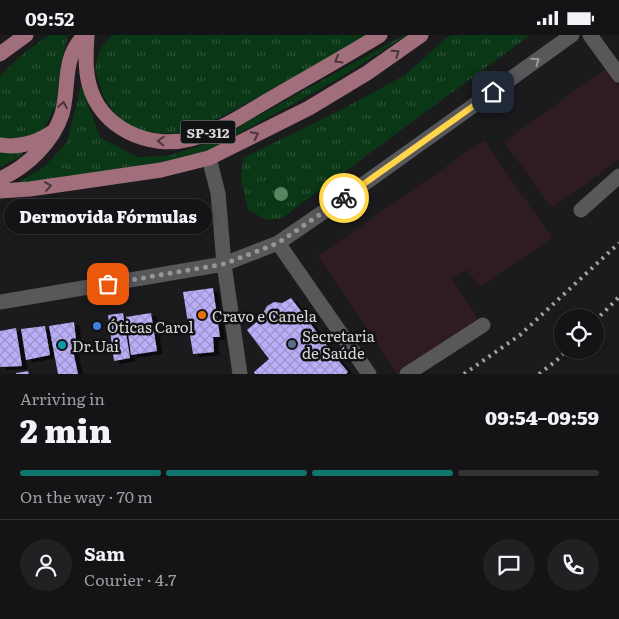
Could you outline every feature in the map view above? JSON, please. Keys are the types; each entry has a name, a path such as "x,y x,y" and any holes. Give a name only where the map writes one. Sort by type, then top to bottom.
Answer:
{"main road":[{"path":"8,45 26,35"},
{"path":"0,179 41,149 54,130 62,113 66,76 70,61 79,41 86,35"},
{"name":"SP-312","path":"86,35 87,70 90,86 99,107 125,131 140,139 171,142 191,139 225,125 380,35"},
{"path":"0,191 161,170 209,158 309,108 367,73 421,35"},
{"path":"0,145 19,145 39,141 54,130"}],"street":[{"path":"0,302 224,264 278,243 572,35"},
{"path":"590,35 619,75"},
{"path":"209,158 218,193 224,264 240,374"},
{"path":"581,210 619,176"},
{"path":"278,243 369,374"},
{"path":"407,374 483,325"}],"shaded area":[{"path":"606,68 619,86 619,160 552,208 504,142"},
{"path":"484,140 552,238 480,287 467,270 452,279 480,322 400,374 397,374 318,256"}],"green space":[{"path":"49,35 68,35 61,63 56,106 40,136 18,158 0,167 0,76 24,53"},
{"path":"112,35 368,35 224,116 174,134 142,132 118,118 103,96 95,69 100,49"},
{"path":"407,35 335,81 203,153 158,163 16,184 45,166 67,142 81,85 100,137 137,157 167,156 209,143"},
{"path":"450,35 530,35 282,218 267,220 248,210 241,180 243,158 341,110 405,75"}],"building":[{"name":"Cravo e Canela","path":"213,288 220,337 213,337 214,352 193,354 183,292"},
{"name":"Secretaria de Saúde","path":"291,298 348,372 346,374 255,374 254,372 269,359 247,330 259,320 267,306 274,302 282,303"},
{"path":"123,313 130,358 114,361 108,315"},
{"path":"151,313 157,351 131,355 126,317"},
{"name":"Dr.Uai","path":"74,322 76,340 71,341 78,374 58,374 49,326"},
{"path":"45,326 50,355 26,360 21,329"},
{"path":"16,328 22,366 0,367 0,331"},
{"path":"28,371 29,374 16,374 16,373"}],"railway":[{"path":"464,374 520,335 619,243"},
{"path":"604,312 619,297"},
{"path":"539,374 558,359"}],"way so far":[{"path":"108,284 224,264 278,243 344,198"}],"place":[{"name":"Dermovida Fórmulas","path":"108,284"},
{"name":"Cravo e Canela","path":"202,315"},
{"name":"Óticas Carol","path":"97,326"},
{"name":"Secretaria de Saúde","path":"292,344"},
{"name":"Dr.Uai","path":"62,345"}],"route":[{"path":"344,198 493,92"}]}
